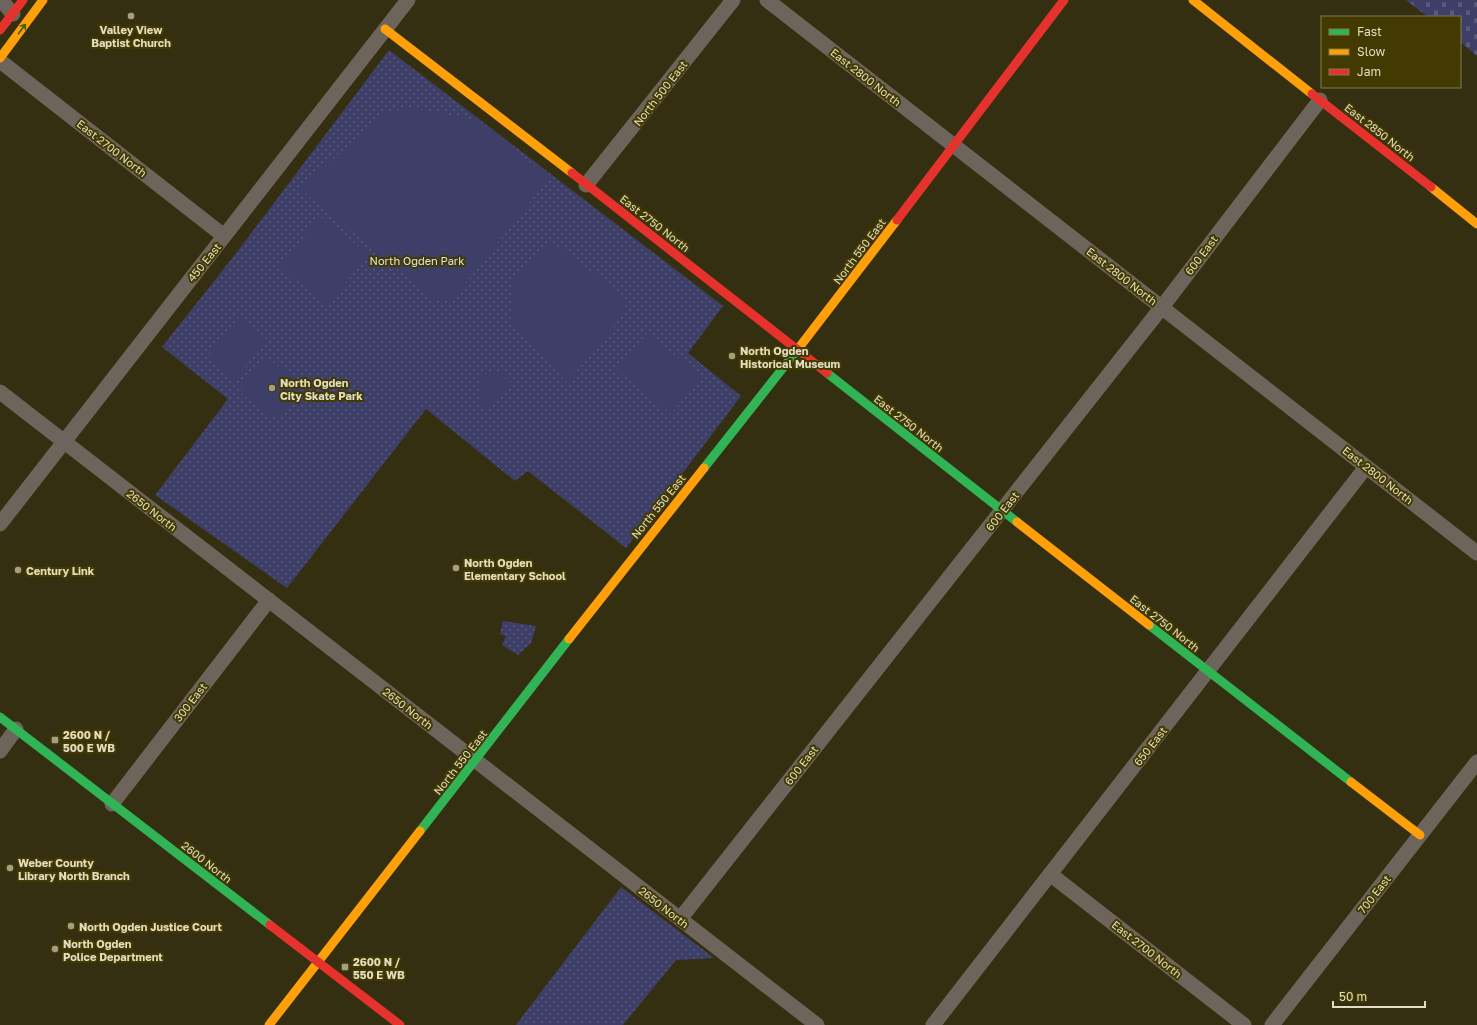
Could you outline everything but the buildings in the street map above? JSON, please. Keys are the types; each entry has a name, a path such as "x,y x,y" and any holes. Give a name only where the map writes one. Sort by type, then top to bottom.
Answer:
{"street":[{"path":"1,0 13,14"},
{"path":"0,30 23,0"},
{"path":"0,59 43,0"},
{"name":"450 East","path":"0,524 408,0"},
{"name":"North 500 East","path":"586,186 733,0"},
{"name":"East 2800 North","path":"767,0 1477,553"},
{"name":"North 550 East","path":"270,1025 649,536 797,351 1064,0"},
{"name":"East 2850 North","path":"1193,0 1477,224"},
{"name":"East 2750 North","path":"385,29 1208,672 1420,835"},
{"name":"East 2700 North","path":"0,59 224,236"},
{"name":"600 East","path":"680,919 1162,307 1320,100"},
{"name":"2650 North","path":"0,392 817,1025"},
{"name":"650 East","path":"933,1025 1366,467"},
{"name":"300 East","path":"112,804 269,600"},
{"name":"2600 North","path":"0,717 400,1025"},
{"path":"0,751 16,729"},
{"name":"700 East","path":"1272,1025 1477,762"},
{"name":"East 2700 North","path":"1050,874 1244,1025"}],"green space":[{"path":"1406,0 1477,0 1477,56 1461,43 1461,16 1427,16"},
{"name":"North Ogden Park","path":"389,50 723,306 688,353 741,396 626,548 528,471 515,481 426,409 287,588 155,495 228,399 162,347 237,252"},
{"path":"412,108 480,121 549,178 453,299 434,299 300,189 385,112"},
{"path":"319,216 368,253 329,305 280,268"},
{"path":"550,241 622,294 626,305 624,314 567,383 510,322 513,281"},
{"path":"239,317 267,339 235,380 207,358"},
{"path":"647,333 701,376 671,414 617,370"},
{"name":"North Ogden City Skate Park","path":"265,356 305,386 279,421 238,391"},
{"path":"502,373 511,383 486,409 481,406 481,374"},
{"path":"503,621 536,626 531,643 518,655 502,645 506,636 500,634"},
{"path":"621,887 714,958 676,960 623,1025 516,1025"}],"traffic: fast":[{"path":"704,468 798,349"},
{"path":"827,373 1017,522"},
{"path":"1149,625 1351,782"},
{"path":"420,831 569,639"},
{"path":"0,717 270,925"}],"traffic: slow":[{"path":"0,58 43,0"},
{"path":"1193,0 1312,94"},
{"path":"385,29 572,173"},
{"path":"1431,187 1477,224"},
{"path":"798,349 897,220"},
{"path":"569,639 704,468"},
{"path":"1017,522 1149,625"},
{"path":"1351,782 1420,835"},
{"path":"269,1025 420,831"}],"traffic: jam":[{"path":"0,30 23,0"},
{"path":"897,220 1064,0"},
{"path":"1312,94 1431,187"},
{"path":"572,173 827,373"},
{"path":"270,925 400,1025"}],"place":[{"name":"Valley View Baptist Church","path":"131,16"},
{"name":"North Ogden Historical Museum","path":"732,356"},
{"name":"North Ogden City Skate Park","path":"272,388"},
{"name":"North Ogden Elementary School","path":"456,568"},
{"name":"Century Link","path":"18,570"},
{"name":"2600 N / 500 E WB","path":"55,740"},
{"name":"Weber County Library North Branch","path":"10,868"},
{"name":"North Ogden Justice Court","path":"71,926"},
{"name":"North Ogden Police Department","path":"55,949"},
{"name":"2600 N / 550 E WB","path":"345,967"}]}
